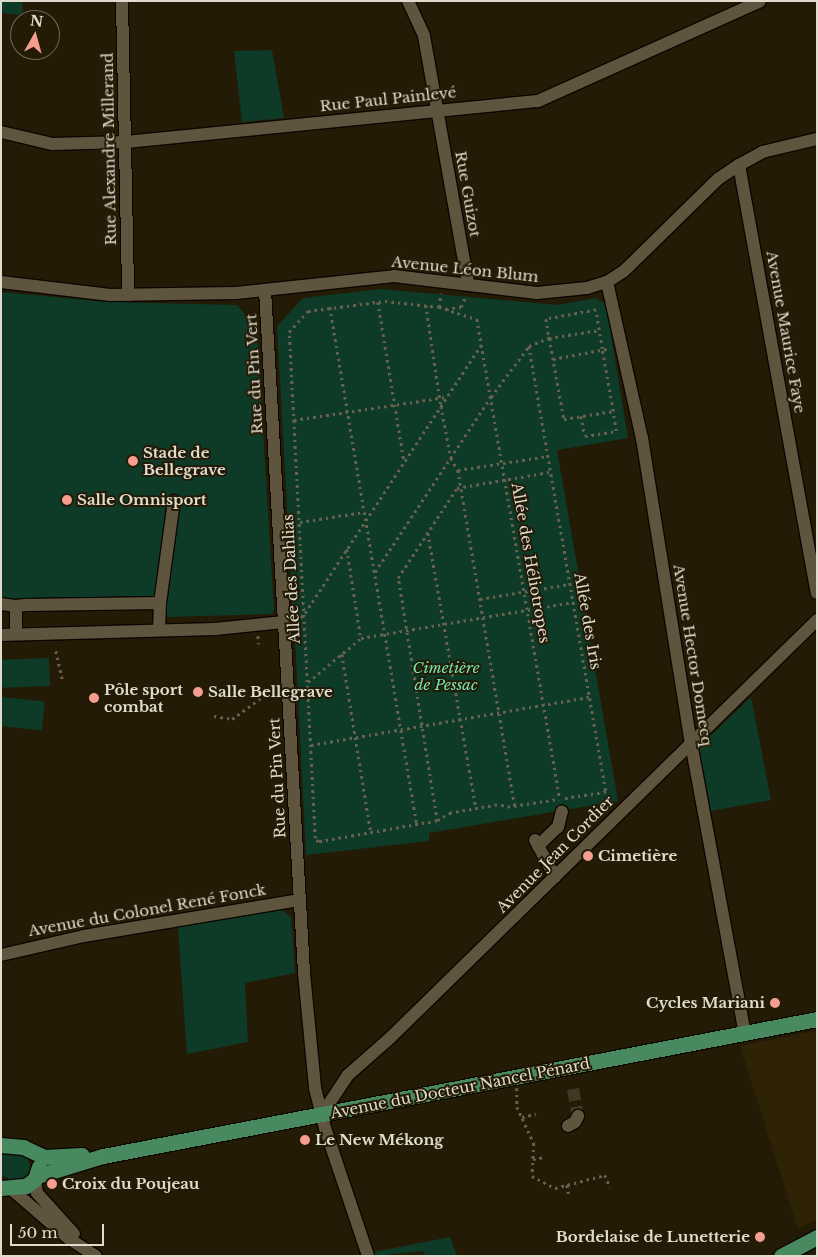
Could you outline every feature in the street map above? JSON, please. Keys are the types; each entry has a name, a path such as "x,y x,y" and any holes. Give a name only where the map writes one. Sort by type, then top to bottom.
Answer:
{"main road":[{"name":"Avenue du Docteur Nancel Pénard","path":"6,1188 26,1186 36,1178 103,1156 817,1019"},
{"name":"Avenue du Docteur Nancel Pénard","path":"1,1145 23,1147 54,1158 103,1156"},
{"path":"33,1152 39,1165 36,1178"},
{"path":"780,1256 817,1237"}],"street":[{"name":"Rue Alexandre Millerand","path":"122,1 128,295"},
{"name":"Rue Guizot","path":"408,1 424,36 468,284"},
{"name":"Rue Paul Painlevé","path":"1,132 52,144 126,142 538,101 760,1"},
{"name":"Avenue Léon Blum","path":"1,282 74,293 128,295 265,290 394,276 538,293 559,293 608,282 624,271 718,179 739,165 762,152 817,139"},
{"name":"Avenue Maurice Faye","path":"739,165 817,593"},
{"name":"Avenue Hector Domecq","path":"608,282 642,438 691,743 745,1033"},
{"name":"Rue du Pin Vert","path":"265,290 287,622 287,680 300,900 314,1076 322,1114 368,1256"},
{"path":"159,630 160,603 174,501"},
{"path":"1,604 16,606 160,603"},
{"path":"16,606 16,634"},
{"name":"Avenue Jean Cordier","path":"322,1114 348,1076 390,1038 817,620"},
{"path":"1,635 159,630 287,622"},
{"path":"554,877 536,843 558,827 561,805"},
{"name":"Avenue du Colonel René Fonck","path":"1,955 84,936 300,900"},
{"path":"568,1126 575,1122 578,1116"},
{"path":"36,1178 37,1194 90,1252"},
{"path":"6,1188 68,1238 90,1252"}],"path":[{"path":"445,309 461,307 468,284"},
{"path":"378,302 404,461"},
{"name":"Allée des Dahlias","path":"477,319 426,305 378,302 308,311 289,332 305,614 315,838 318,842 417,825 437,821 452,813 497,805"},
{"path":"426,305 440,406 451,458 458,470 515,806"},
{"path":"330,307 417,825"},
{"path":"581,416 585,436 616,431 613,411 602,349 596,310 546,319 564,419 581,416 613,411"},
{"name":"Allée des Héliotropes","path":"477,319 561,805"},
{"path":"375,572 491,397 529,346 549,338 599,330"},
{"path":"287,622 299,622 305,614 482,343"},
{"name":"Allée des Iris","path":"497,805 561,805 606,792 529,346"},
{"path":"553,359 622,346"},
{"path":"294,420 446,397"},
{"path":"458,470 548,456"},
{"path":"437,821 398,578 457,488 550,472"},
{"path":"300,522 364,512"},
{"path":"428,532 476,809"},
{"path":"347,549 361,638"},
{"path":"480,599 570,584"},
{"path":"308,682 361,638 573,602"},
{"path":"56,651 63,682"},
{"path":"342,654 371,833"},
{"path":"214,716 232,720 274,689 275,681 287,680"},
{"path":"311,745 589,698"},
{"path":"518,1077 517,1107 534,1143 532,1176 556,1188 605,1175 610,1187"},
{"path":"522,1117 536,1114"},
{"path":"533,1159 545,1157"},
{"path":"567,1185 569,1195"}],"shaded area":[{"path":"817,1031 817,1219 798,1229 740,1046"}],"green space":[{"path":"1,1 22,1 23,10 10,10 10,14 1,13"},
{"path":"272,50 284,118 242,122 234,51"},
{"name":"Cimetière de Pessac","path":"381,289 557,305 596,298 606,304 628,438 557,450 618,801 429,833 429,841 306,855 295,638 300,627 293,616 277,326 303,298"},
{"name":"Stade de Bellegrave","path":"1,292 107,302 237,305 257,329 274,610 271,614 165,617 155,597 1,600"},
{"path":"49,658 50,686 2,688 1,660"},
{"path":"1,697 45,702 42,730 1,726"},
{"path":"751,697 771,800 711,811 699,747"},
{"path":"282,910 291,917 295,973 245,983 248,1042 187,1054 178,927"},
{"path":"1,1150 16,1150 27,1157 31,1169 23,1181 12,1183 7,1177 1,1176"},
{"path":"450,1237 457,1256 425,1256 424,1251 375,1256 374,1252"}],"tunnel":[{"path":"573,1089 578,1116"}],"place":[{"name":"Stade de Bellegrave","path":"133,461"},
{"name":"Salle Omnisport","path":"67,500"},
{"name":"Salle Bellegrave","path":"198,692"},
{"name":"Pôle sport combat","path":"94,698"},
{"name":"Cimetière","path":"588,856"},
{"name":"Cycles Mariani","path":"775,1003"},
{"name":"Le New Mékong","path":"305,1140"},
{"name":"Croix du Poujeau","path":"52,1184"},
{"name":"Bordelaise de Lunetterie","path":"760,1237"}]}
